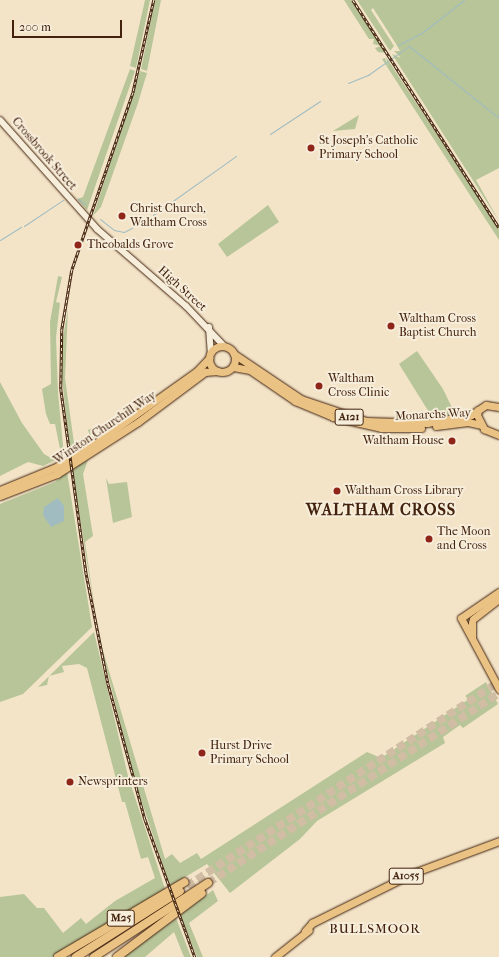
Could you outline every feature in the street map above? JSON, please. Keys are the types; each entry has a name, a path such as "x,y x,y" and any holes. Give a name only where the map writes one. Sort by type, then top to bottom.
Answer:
{"highway":[{"name":"M25","path":"58,957 186,884 76,957"},
{"name":"M25","path":"94,957 210,885 117,957"}],"main road":[{"name":"Crossbrook Street","path":"0,120 71,202"},
{"name":"High Street","path":"71,202 97,229 209,328 224,346"},
{"name":"High Street","path":"209,328 210,355"},
{"path":"224,346 234,354 233,367 226,372 217,371 210,355 224,346"},
{"name":"Monarchs Way","path":"234,354 301,399 366,421 427,423 464,416 486,405 499,407"},
{"name":"Winston Churchill Way","path":"0,490 54,468 90,447 197,371 210,355"},
{"name":"Monarchs Way","path":"233,367 250,370 307,407 347,421 393,429 468,422 481,425"},
{"name":"Winston Churchill Way","path":"0,496 57,474 138,422 205,372 217,371"},
{"path":"478,410 481,425 490,434 499,435"},
{"path":"472,637 472,618 499,592"},
{"path":"464,624 499,599"},
{"path":"472,618 462,615 464,624 499,689"},
{"name":"A1055","path":"275,957 305,931 318,922 412,873 499,840"}],"green space":[{"path":"145,0 150,0 136,68 130,66"},
{"path":"155,0 161,0 147,71 141,69"},
{"path":"344,0 352,0 386,53 378,52 375,48 381,46 373,44 374,39 369,39"},
{"path":"357,0 499,0 499,168 476,180 499,221 392,54 401,58 394,51 400,51 373,8 371,10 394,46 390,51"},
{"path":"386,57 499,229 499,240 382,59 385,58 388,67"},
{"path":"130,69 135,71 87,210 77,199 83,197"},
{"path":"140,71 147,73 138,103 101,207 93,216"},
{"path":"359,115 355,129 333,131"},
{"path":"268,205 279,222 227,257 218,244"},
{"path":"58,276 62,277 56,302 60,303 56,337 58,393 64,456 43,466 28,462 0,476 0,382 22,423 44,454 53,459 61,454 55,424 50,424 46,414 42,389 51,384 50,322"},
{"path":"68,309 65,378 74,443 90,436 88,430 94,427 90,432 93,436 108,430 70,453 62,378 62,343"},
{"path":"417,351 443,389 455,414 432,417 399,364"},
{"path":"88,460 83,474 93,536 85,542 97,624 72,469"},
{"path":"67,472 92,627 23,694 0,702 0,504 55,482"},
{"path":"106,478 109,484 127,482 132,517 113,523"},
{"path":"94,632 128,776 165,889 52,957 0,957 0,897 24,894 37,908 44,908 63,933 81,918 86,924 115,901 155,878 148,857 141,859 125,802 122,802 87,668 79,664 62,666 64,672 49,676"},
{"path":"98,634 165,859 172,854 180,863 197,853 201,859 367,752 381,758 469,699 465,696 486,682 498,704 463,728 460,725 443,737 445,743 317,821 300,839 230,893 207,864 170,886 134,779"},
{"path":"49,676 47,685 38,687"},
{"path":"213,890 218,901 189,923 203,957 197,957 180,915"},
{"path":"176,918 191,957 184,957 174,932 145,957 122,957"}],"water":[{"path":"58,498 64,506 64,521 51,527 43,515 44,507"}],"waterway":[{"path":"398,45 423,32 464,0"},
{"path":"348,83 368,75 409,46 499,118"},
{"path":"270,134 320,101"},
{"path":"153,215 236,156"},
{"path":"78,199 85,204"},
{"path":"24,226 63,200"},
{"path":"100,219 114,230 124,232 148,219"},
{"path":"0,240 21,227"}],"tunnel":[{"path":"187,886 499,682"},
{"path":"208,883 499,693"}],"railway":[{"path":"154,0 133,93 72,270 62,330 61,389 86,572 108,683 145,819 195,957"},
{"path":"353,0 499,227"}],"place":[{"name":"St Joseph's Catholic Primary School","path":"311,148"},
{"name":"Christ Church, Waltham Cross","path":"122,216"},
{"name":"Theobalds Grove","path":"78,245"},
{"name":"Waltham Cross Baptist Church","path":"391,326"},
{"name":"Waltham Cross Clinic","path":"319,386"},
{"name":"Waltham House","path":"452,441"},
{"name":"Waltham Cross Library","path":"337,491"},
{"name":"The Moon and Cross","path":"429,539"},
{"name":"Hurst Drive Primary School","path":"202,753"},
{"name":"Newsprinters","path":"70,782"}],"district":[{"name":"WALTHAM CROSS","path":"381,510"},
{"name":"BULLSMOOR","path":"375,929"}]}
